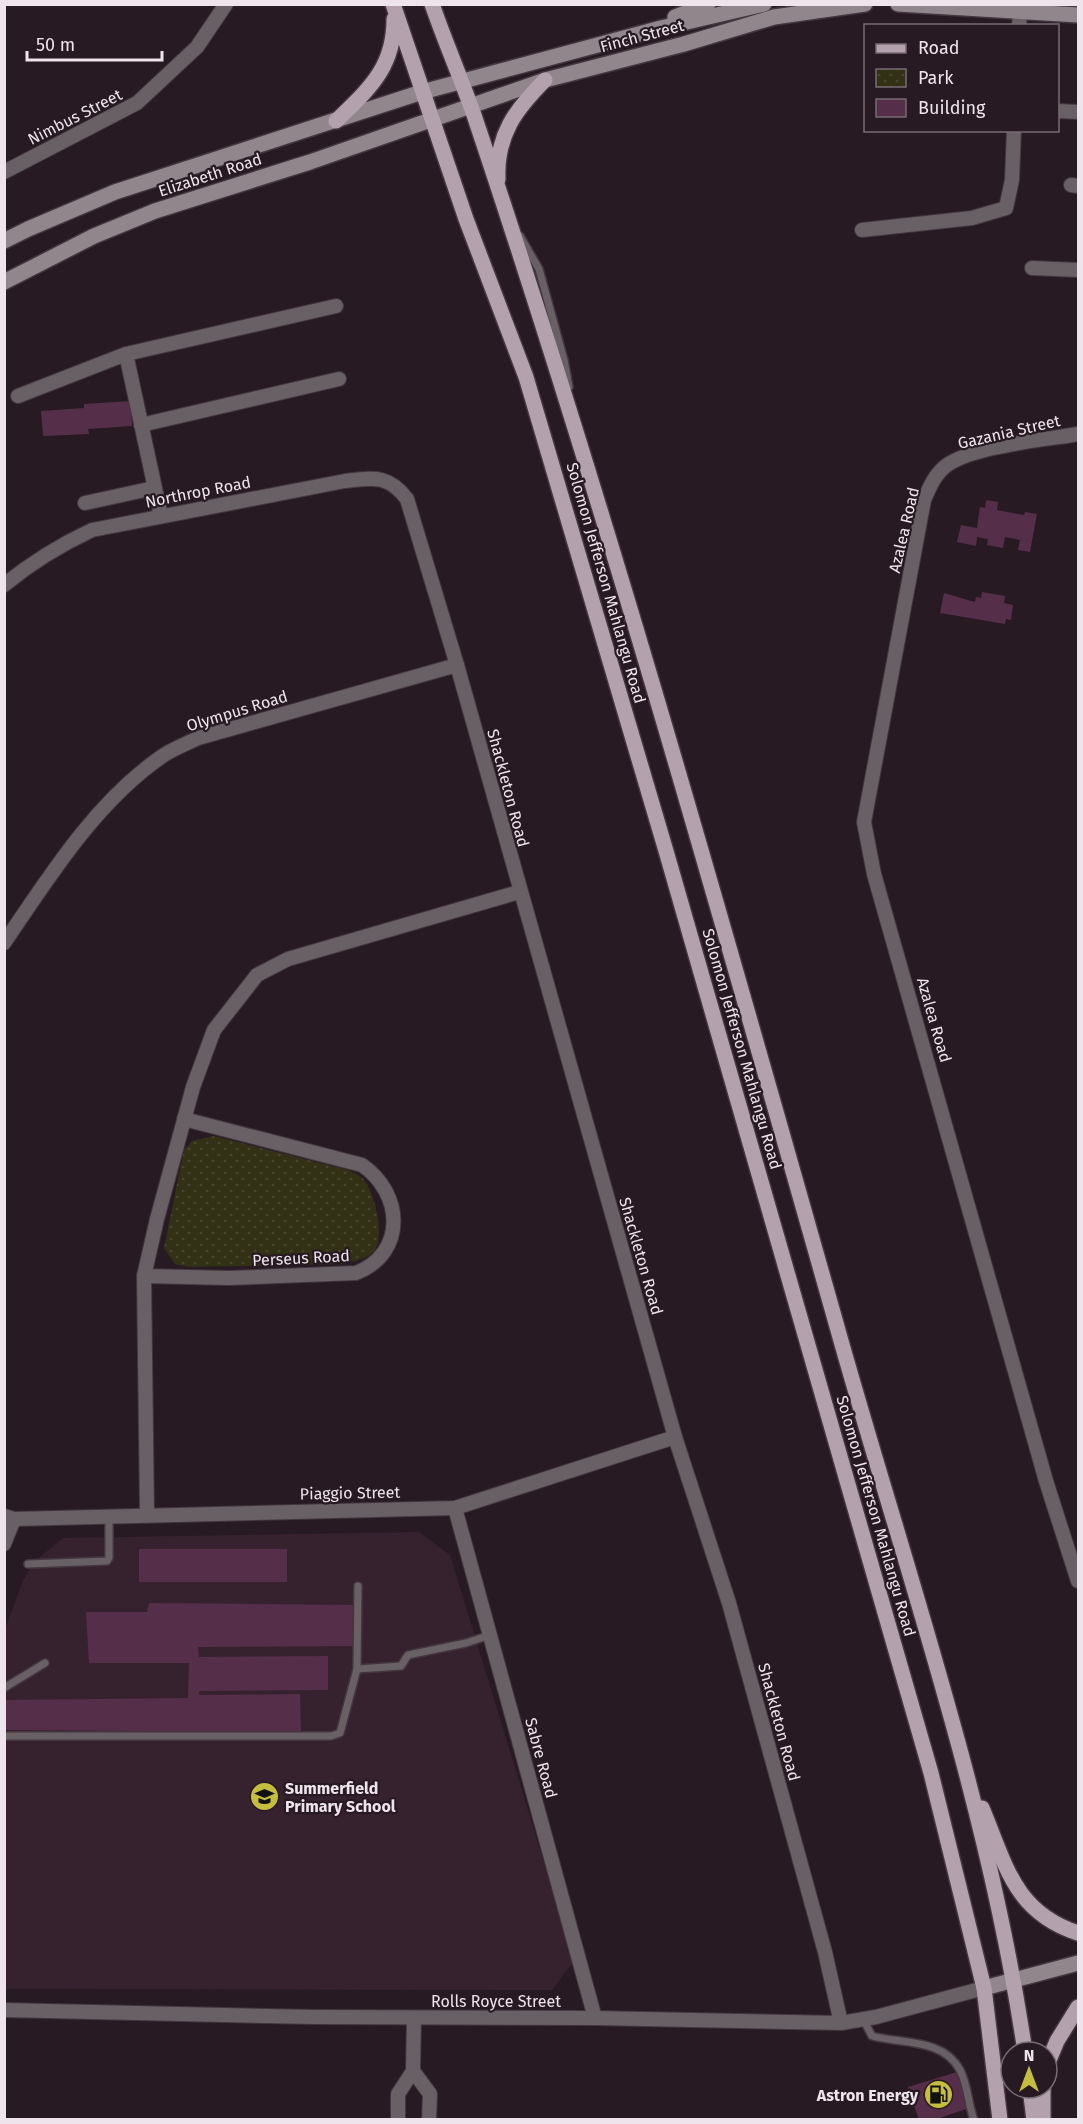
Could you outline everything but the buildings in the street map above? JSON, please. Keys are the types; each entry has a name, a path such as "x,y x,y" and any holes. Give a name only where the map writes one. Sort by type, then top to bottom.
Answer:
{"main road":[{"name":"Solomon Jefferson Mahlangu Road","path":"432,4 471,106 576,433 732,956 885,1500 966,1770 1014,1980 1022,2040"},
{"name":"Solomon Jefferson Mahlangu Road","path":"393,5 466,219 526,377 666,851 932,1773 984,1988 1000,2120"},
{"path":"336,122 369,90 388,61 394,34 393,5"},
{"path":"498,188 497,168 504,132 521,104 545,80"},
{"path":"966,1770 1010,1876 1028,1904 1057,1926 1078,1933"},
{"path":"1058,2040 1078,2007"},
{"path":"1032,2100 1034,2120"},
{"path":"1042,2120 1043,2100"}],"street":[{"name":"Nimbus Street","path":"4,172 137,104 197,47 226,4"},
{"path":"661,28 671,19 708,4"},
{"name":"Finch Street","path":"422,92 661,28 764,4"},
{"path":"898,4 950,7 1020,19 1078,15"},
{"name":"Finch Street","path":"433,118 545,80 774,17 859,5"},
{"name":"Elizabeth Road","path":"4,241 115,192 336,122 422,92"},
{"path":"1059,111 1078,112"},
{"name":"Elizabeth Road","path":"4,282 94,236 155,211 433,118"},
{"path":"862,230 972,219 1006,208 1012,180 1014,132"},
{"path":"1032,268 1078,270"},
{"path":"18,396 126,354 336,306"},
{"path":"126,354 160,516"},
{"path":"141,425 339,379"},
{"name":"Gazania Street","path":"947,465 969,455 992,449 1078,434"},
{"name":"Azalea Road","path":"947,465 934,478 924,500 870,783 864,829 874,874 1046,1481 1078,1581"},
{"name":"Northrop Road","path":"4,585 49,553 92,530 345,481 382,479 396,484 406,499"},
{"path":"85,503 154,488"},
{"name":"Shackleton Road","path":"406,499 457,665 675,1437 729,1604 825,1952 841,2022"},
{"name":"Olympus Road","path":"4,943 87,828 137,775 164,755 198,738 457,665"},
{"path":"147,1514 144,1276 193,1087 214,1030 257,975 288,959 519,891"},
{"name":"Perseus Road","path":"144,1276 229,1278 356,1273 368,1268 383,1256 394,1228 390,1202 376,1175 362,1165 184,1119"},
{"name":"Piaggio Street","path":"9,1518 455,1508 675,1437"},
{"name":"Sabre Road","path":"455,1508 595,2018"},
{"path":"4,1544 9,1518"},
{"path":"984,1988 1078,1963"},
{"name":"Rolls Royce Street","path":"4,2010 414,2018 841,2022 863,2019 984,1988"},
{"path":"398,2120 398,2094 413,2078 414,2018"},
{"path":"413,2078 429,2094 429,2120"}],"lane":[{"path":"28,1564 107,1561 110,1516"},
{"path":"4,1736 331,1736 340,1733 344,1725 357,1669 358,1586"},
{"path":"357,1669 401,1666 408,1655 466,1643 490,1635"},
{"path":"4,1688 45,1663"},
{"path":"863,2019 872,2036 924,2044 943,2053 959,2068 974,2120"}],"shaded area":[{"name":"Summerfield Primary School","path":"419,1532 450,1555 574,1961 552,1990 5,1989 4,1632 23,1581 34,1562 63,1538"}],"green space":[{"path":"214,1136 348,1170 359,1175 368,1186 378,1217 379,1238 372,1253 341,1264 188,1267 175,1264 164,1248 184,1150 192,1141"}],"place":[{"name":"Summerfield Primary School","path":"264,1797"},
{"name":"Astron Energy","path":"939,2095"}]}
